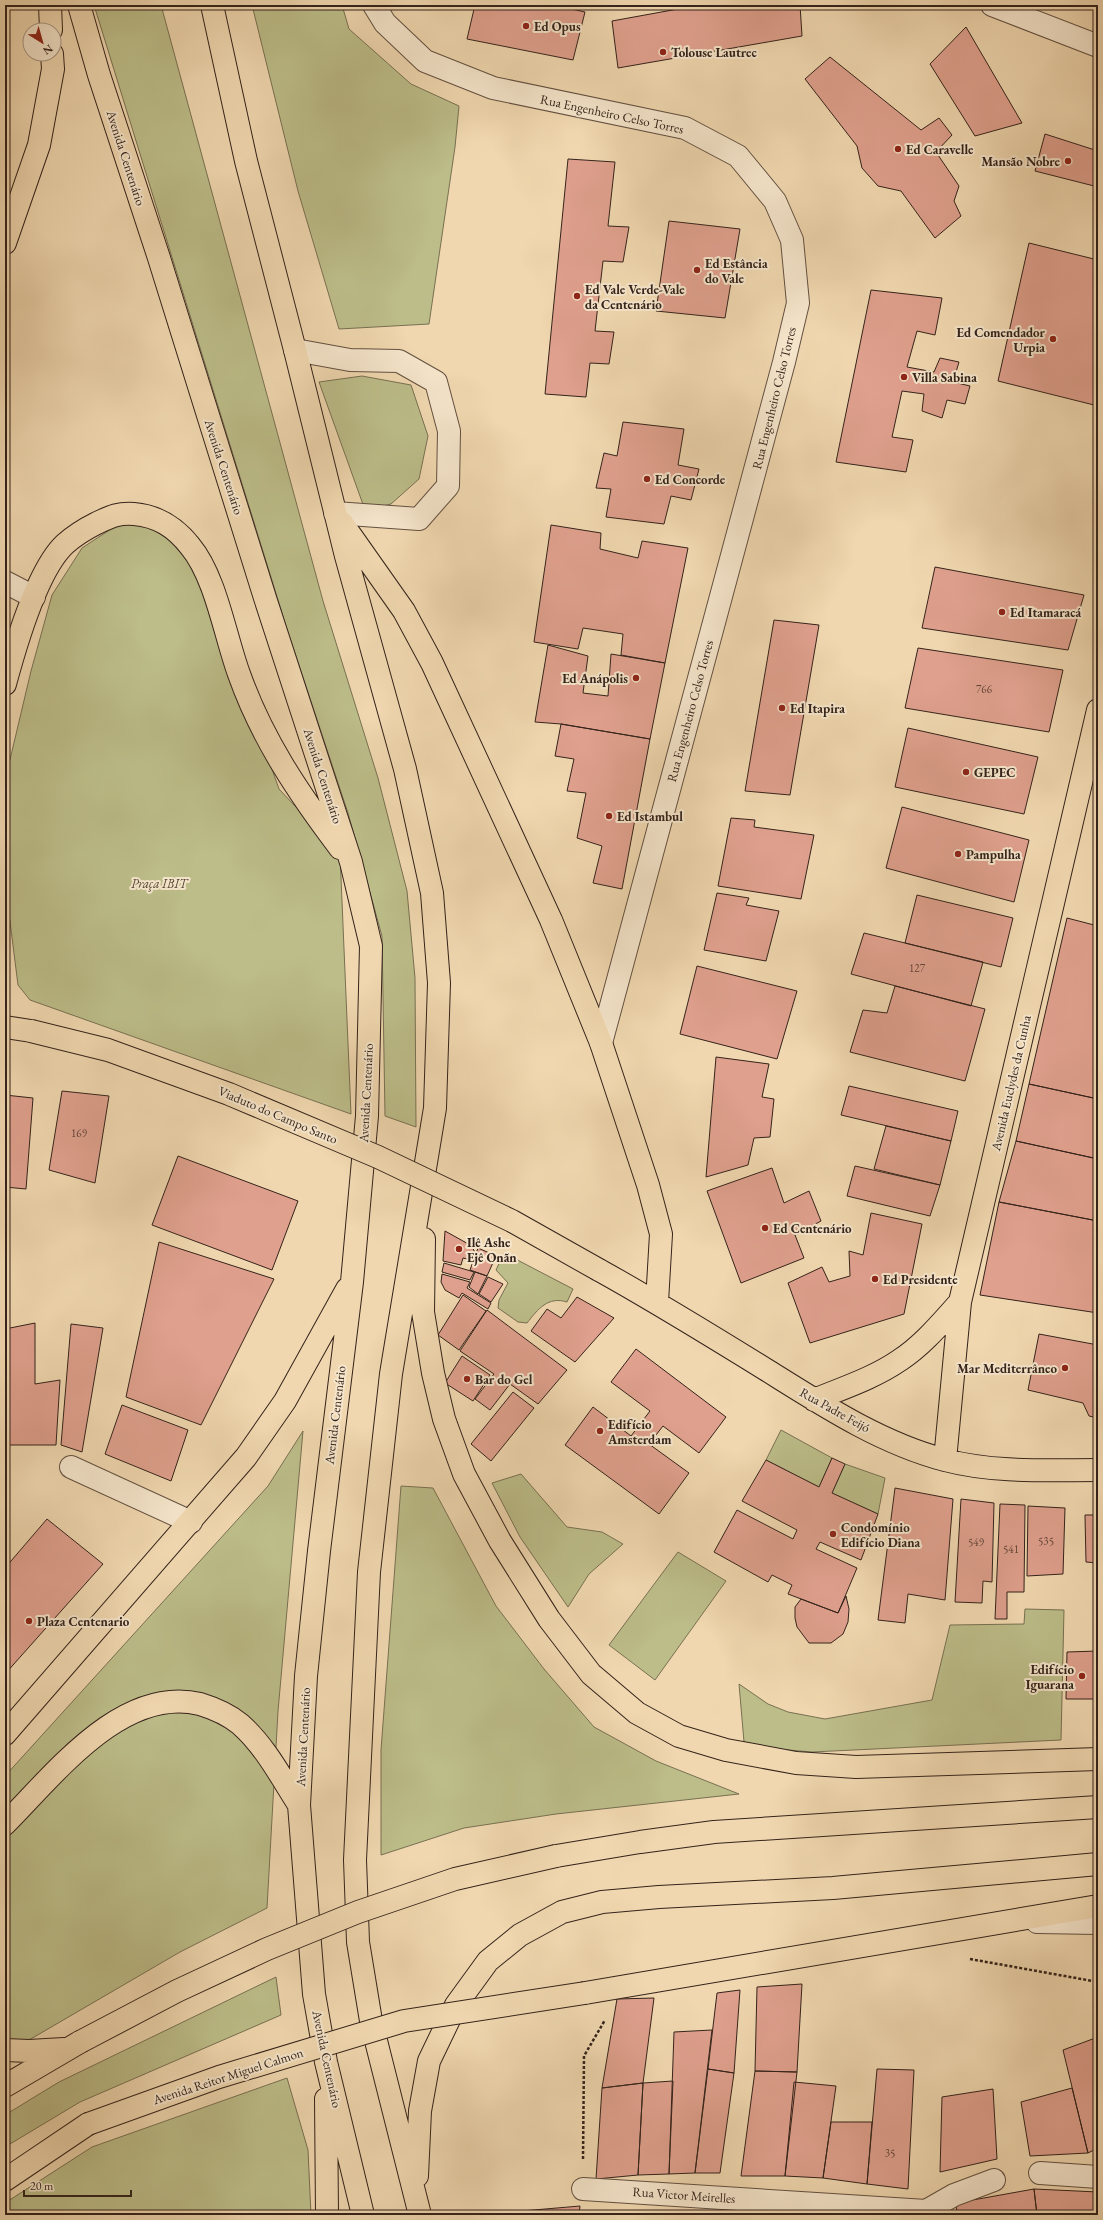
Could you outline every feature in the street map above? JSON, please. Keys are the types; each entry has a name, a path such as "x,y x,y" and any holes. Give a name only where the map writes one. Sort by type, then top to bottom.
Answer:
{"main road":[{"path":"50,5 51,22"},
{"name":"Avenida Centenário","path":"79,5 99,75 159,258 265,598 351,862 371,946 367,1116 352,1282 317,1566 306,1676 299,1805 314,1994 326,2062 363,2215"},
{"path":"212,5 246,161 335,513 405,769 432,893 439,982 435,1108 391,1374 369,1572 355,1860 358,1942 370,2021 418,2208"},
{"path":"5,242 39,144 53,69 53,62"},
{"path":"5,684 34,596 48,566 65,544 91,526 118,513 145,515 171,525 191,546 205,572 239,674 270,744 301,796 351,862"},
{"path":"335,513 404,611 432,663 551,920 601,1043 648,1185 661,1234 657,1302"},
{"name":"Avenida Euclydes da Cunha","path":"945,1460 960,1302 1098,710"},
{"name":"Viaduto do Campo Santo","path":"5,1028 31,1031 108,1050 229,1094 378,1157 491,1211 599,1270"},
{"path":"425,1162 423,1312 433,1373 444,1419 464,1474 500,1541 549,1619 592,1674 637,1713 679,1736 726,1750 796,1763 856,1767 1098,1760"},
{"name":"Rua Padre Feijó","path":"599,1270 657,1302 814,1400 898,1444 945,1460 997,1469 1098,1470"},
{"path":"5,1734 246,1457 285,1401 314,1345 352,1282"},
{"path":"814,1400 901,1360 931,1334 960,1302"},
{"path":"5,1824 90,1739 120,1718 152,1704 189,1702 212,1708 239,1723 261,1745 299,1805"},
{"path":"5,2086 74,2045 178,1991 267,1949 358,1912 455,1879 556,1856 714,1832 1098,1806"},
{"path":"418,2208 420,2111 430,2061 456,2005 488,1961 520,1935 562,1912 602,1902 659,1897 833,1888 1098,1864"},
{"name":"Avenida Reitor Miguel Calmon","path":"5,2180 88,2124 219,2076 404,2021 585,1993 1098,1906"},
{"path":"5,2050 28,2051 74,2045"},
{"path":"326,2062 327,2215"}],"street":[{"name":"Rua Engenheiro Celso Torres","path":"374,5 385,23 425,61 493,88 685,128 738,156 775,201 792,240 798,303 784,362 601,1043"},
{"path":"992,5 1098,46"},
{"path":"295,350 350,360 399,360 436,382 449,431 448,486 419,519 335,513"},
{"path":"5,582 34,596"},
{"path":"71,1467 191,1522"},
{"path":"1008,1921 1098,1923"},
{"path":"1040,2173 1098,2177"},
{"name":"Rua Victor Meirelles","path":"583,2189 926,2213 954,2195 994,2180"}],"path":[{"path":"1035,1970 1098,1982"},
{"path":"583,2189 584,2056"}],"green space":[{"path":"94,5 161,5 323,601 378,778 407,891 415,978 416,1127 385,1116 382,936 348,813 287,629"},
{"path":"252,5 342,5 349,29 411,84 459,106 455,147 429,324 339,329 298,191"},
{"path":"362,376 411,385 428,436 419,479 391,504 365,510 319,382"},
{"name":"Praça IBIT","path":"134,514 197,557 279,789 340,854 351,1114 30,1000 18,985 5,882 5,813 8,768 31,671 52,595 82,548"},
{"path":"504,1253 573,1289 567,1302 549,1302 539,1309 527,1323 518,1322 498,1308 499,1300 508,1283 496,1270"},
{"path":"781,1430 832,1458 819,1487 766,1460"},
{"path":"303,1431 278,1711 267,1908 180,1952 5,2054 5,1776 268,1486"},
{"path":"845,1464 885,1478 878,1514 832,1493"},
{"path":"521,1474 567,1527 602,1532 623,1544 589,1574 568,1607 520,1537 492,1483"},
{"path":"401,1486 433,1488 496,1606 544,1669 594,1727 656,1761 739,1794 556,1814 464,1828 381,1855 381,1750"},
{"path":"678,1552 726,1581 655,1680 609,1645"},
{"path":"1025,1609 1064,1610 1061,1740 812,1752 776,1749 744,1742 739,1684 768,1704 788,1712 825,1719 932,1700 950,1625 1024,1624"},
{"path":"276,1977 281,2015 80,2102 5,2147 5,2115 59,2082"},
{"path":"287,2078 308,2150 311,2215 5,2215 5,2203 92,2147"}],"building":[{"name":"Ed Opus","path":"475,5 554,5 585,12 573,60 467,39"},
{"name":"Tolouse Lautrec","path":"700,5 800,5 802,36 618,68 612,21"},
{"path":"966,27 1022,123 975,136 930,64"},
{"name":"Ed Caravelle","path":"830,57 921,130 939,118 952,135 936,152 959,186 954,201 961,216 935,238 901,191 878,186 862,168 857,146 805,79"},
{"name":"Mansão Nobre","path":"1045,134 1098,151 1098,187 1035,171"},
{"name":"Ed Vale Verde-Vale da Centenário","path":"568,159 615,162 608,226 629,227 623,262 603,261 595,331 614,332 609,364 590,363 586,397 545,394"},
{"name":"Ed Estância do Vale","path":"669,221 740,229 725,318 656,311"},
{"name":"Ed Comendador Urpia","path":"1029,243 1098,260 1098,406 998,381"},
{"name":"Villa Sabina","path":"871,290 942,298 935,335 917,331 907,367 934,372 940,358 959,362 953,382 970,386 965,404 947,400 942,418 922,411 924,394 902,391 892,437 913,440 906,472 836,462"},
{"name":"Ed Concorde","path":"623,422 684,429 678,465 699,469 691,500 671,496 664,524 606,517 611,489 596,488 604,453 617,456"},
{"path":"551,525 601,533 600,549 638,558 642,541 688,548 665,663 621,655 623,634 583,628 578,649 534,642"},
{"name":"Ed Itamaracá","path":"935,567 1084,595 1068,650 922,628"},
{"name":"Ed Itapira","path":"774,620 819,625 790,795 745,791"},
{"name":"Ed Anápolis","path":"548,645 588,656 583,693 608,696 611,654 665,663 650,739 561,724 535,722"},
{"path":"918,648 1063,670 1049,732 905,708"},
{"name":"Ed Istambul","path":"561,724 650,739 622,889 593,883 602,846 577,838 586,793 567,791 574,759 555,756"},
{"name":"GEPEC","path":"908,728 1038,757 1024,814 895,787"},
{"name":"Pampulha","path":"902,807 1029,840 1014,902 886,868"},
{"path":"731,818 755,820 754,827 814,835 801,899 718,886"},
{"path":"717,893 749,898 746,905 779,911 766,961 704,950"},
{"path":"917,895 1013,918 1001,967 905,943"},
{"path":"1067,918 1098,926 1098,1099 1029,1084"},
{"path":"864,933 983,962 971,1006 851,974"},
{"path":"697,966 797,991 777,1059 680,1034"},
{"path":"895,986 985,1009 965,1081 850,1052 863,1010 887,1013"},
{"path":"716,1057 769,1064 762,1097 774,1099 770,1137 754,1138 748,1165 706,1177"},
{"path":"1029,1084 1098,1099 1098,1159 1016,1141"},
{"path":"849,1086 958,1111 951,1141 841,1115"},
{"path":"62,1091 109,1096 95,1183 49,1170"},
{"path":"5,1095 33,1098 26,1189 5,1187"},
{"path":"886,1126 951,1141 940,1185 874,1169"},
{"path":"1016,1141 1098,1159 1098,1221 999,1202"},
{"path":"178,1156 298,1201 272,1270 152,1225"},
{"path":"855,1166 940,1185 930,1216 847,1196"},
{"name":"Ed Centenário","path":"772,1168 784,1203 809,1191 821,1221 795,1235 804,1258 741,1283 707,1191"},
{"path":"999,1202 1098,1221 1098,1313 980,1295"},
{"name":"Ed Presidente","path":"871,1213 922,1224 904,1314 810,1343 788,1283 822,1267 829,1282 850,1276 849,1251 863,1255"},
{"name":"Ilê Ashe Ejê Onãn","path":"445,1231 472,1246 475,1253 471,1260 463,1258 461,1265 443,1261"},
{"path":"159,1242 274,1279 201,1425 126,1397"},
{"path":"478,1248 496,1256 487,1276 470,1270"},
{"path":"444,1263 474,1272 470,1280 442,1272"},
{"path":"475,1272 487,1276 478,1294 469,1287"},
{"path":"442,1274 470,1282 467,1288 491,1303 488,1309 462,1293 459,1298 445,1290 441,1282"},
{"path":"488,1277 503,1284 491,1302 479,1294"},
{"path":"463,1295 486,1311 459,1350 438,1335"},
{"path":"577,1297 614,1318 575,1362 531,1331 547,1309 561,1318"},
{"path":"487,1310 567,1370 538,1404 510,1384 490,1410 475,1399 494,1374 460,1351"},
{"path":"35,1323 35,1384 60,1380 56,1445 8,1445 5,1419 5,1329"},
{"path":"71,1324 103,1328 82,1452 61,1445"},
{"name":"Mar Mediterrâneo","path":"1039,1334 1098,1345 1098,1418 1089,1416 1083,1403 1028,1390"},
{"name":"Edifício Amsterdam","path":"636,1349 726,1417 699,1453 663,1426 649,1444 689,1473 659,1514 565,1445 593,1407 631,1436 650,1411 611,1382"},
{"name":"Bar do Gel","path":"462,1356 490,1375 473,1401 445,1383"},
{"path":"513,1392 534,1408 491,1461 471,1444"},
{"path":"122,1405 188,1430 171,1481 105,1454"},
{"name":"Condomínio Edifício Diana","path":"832,1458 845,1464 832,1493 878,1514 861,1560 820,1542 816,1549 857,1568 838,1613 788,1594 792,1585 772,1575 768,1582 714,1552 737,1510 793,1539 797,1530 742,1501 766,1460 819,1487"},
{"path":"895,1488 953,1499 945,1600 908,1594 905,1623 878,1620"},
{"path":"961,1499 994,1503 992,1582 983,1581 982,1603 955,1602"},
{"path":"1000,1504 1025,1505 1024,1592 1007,1592 1007,1619 995,1619"},
{"path":"1028,1506 1065,1508 1063,1574 1027,1576"},
{"path":"1085,1515 1098,1515 1098,1563 1086,1562"},
{"name":"Plaza Centenario","path":"47,1519 103,1564 5,1674 5,1568"},
{"path":"846,1596 849,1609 848,1622 843,1634 831,1643 809,1643 797,1627 795,1618 795,1607 801,1599 838,1613"},
{"name":"Edifício Iguarana","path":"1098,1651 1098,1699 1066,1699 1067,1652"},
{"path":"802,1984 797,2072 755,2071 757,1987"},
{"path":"740,1990 734,2073 708,2069 717,1993"},
{"path":"654,1998 643,2083 602,2088 617,1999"},
{"path":"712,2030 695,2173 669,2174 674,2032"},
{"path":"1098,2037 1098,2148 1088,2153 1063,2050"},
{"path":"708,2069 734,2073 720,2173 695,2173"},
{"path":"877,2069 914,2070 908,2189 867,2184"},
{"path":"755,2071 797,2072 785,2176 741,2176"},
{"path":"673,2081 669,2174 638,2175 643,2083"},
{"path":"794,2082 836,2086 823,2178 785,2176"},
{"path":"643,2083 638,2175 596,2179 602,2088"},
{"path":"1072,2088 1088,2153 1030,2156 1021,2102"},
{"path":"993,2089 997,2159 940,2172 942,2097"},
{"path":"831,2122 872,2122 867,2184 823,2178"},
{"path":"1034,2189 1037,2215 957,2215 956,2203"},
{"path":"1034,2189 1098,2192 1098,2215 1037,2215"},
{"path":"580,2206 579,2215 522,2215 522,2211"}],"place":[{"name":"Ed Opus","path":"526,26"},
{"name":"Tolouse Lautrec","path":"663,52"},
{"name":"Ed Caravelle","path":"898,149"},
{"name":"Mansão Nobre","path":"1068,161"},
{"name":"Ed Estância do Vale","path":"697,270"},
{"name":"Ed Vale Verde-Vale da Centenário","path":"577,296"},
{"name":"Ed Comendador Urpia","path":"1053,339"},
{"name":"Villa Sabina","path":"904,377"},
{"name":"Ed Concorde","path":"647,479"},
{"name":"Ed Itamaracá","path":"1002,612"},
{"name":"Ed Anápolis","path":"636,678"},
{"name":"Ed Itapira","path":"782,708"},
{"name":"GEPEC","path":"966,772"},
{"name":"Ed Istambul","path":"609,816"},
{"name":"Pampulha","path":"958,854"},
{"name":"Ed Centenário","path":"765,1228"},
{"name":"Ilê Ashe Ejê Onãn","path":"459,1249"},
{"name":"Ed Presidente","path":"875,1279"},
{"name":"Mar Mediterrâneo","path":"1065,1368"},
{"name":"Bar do Gel","path":"467,1379"},
{"name":"Edifício Amsterdam","path":"600,1431"},
{"name":"Condomínio Edifício Diana","path":"833,1534"},
{"name":"Plaza Centenario","path":"29,1621"},
{"name":"Edifício Iguarana","path":"1082,1676"}]}
